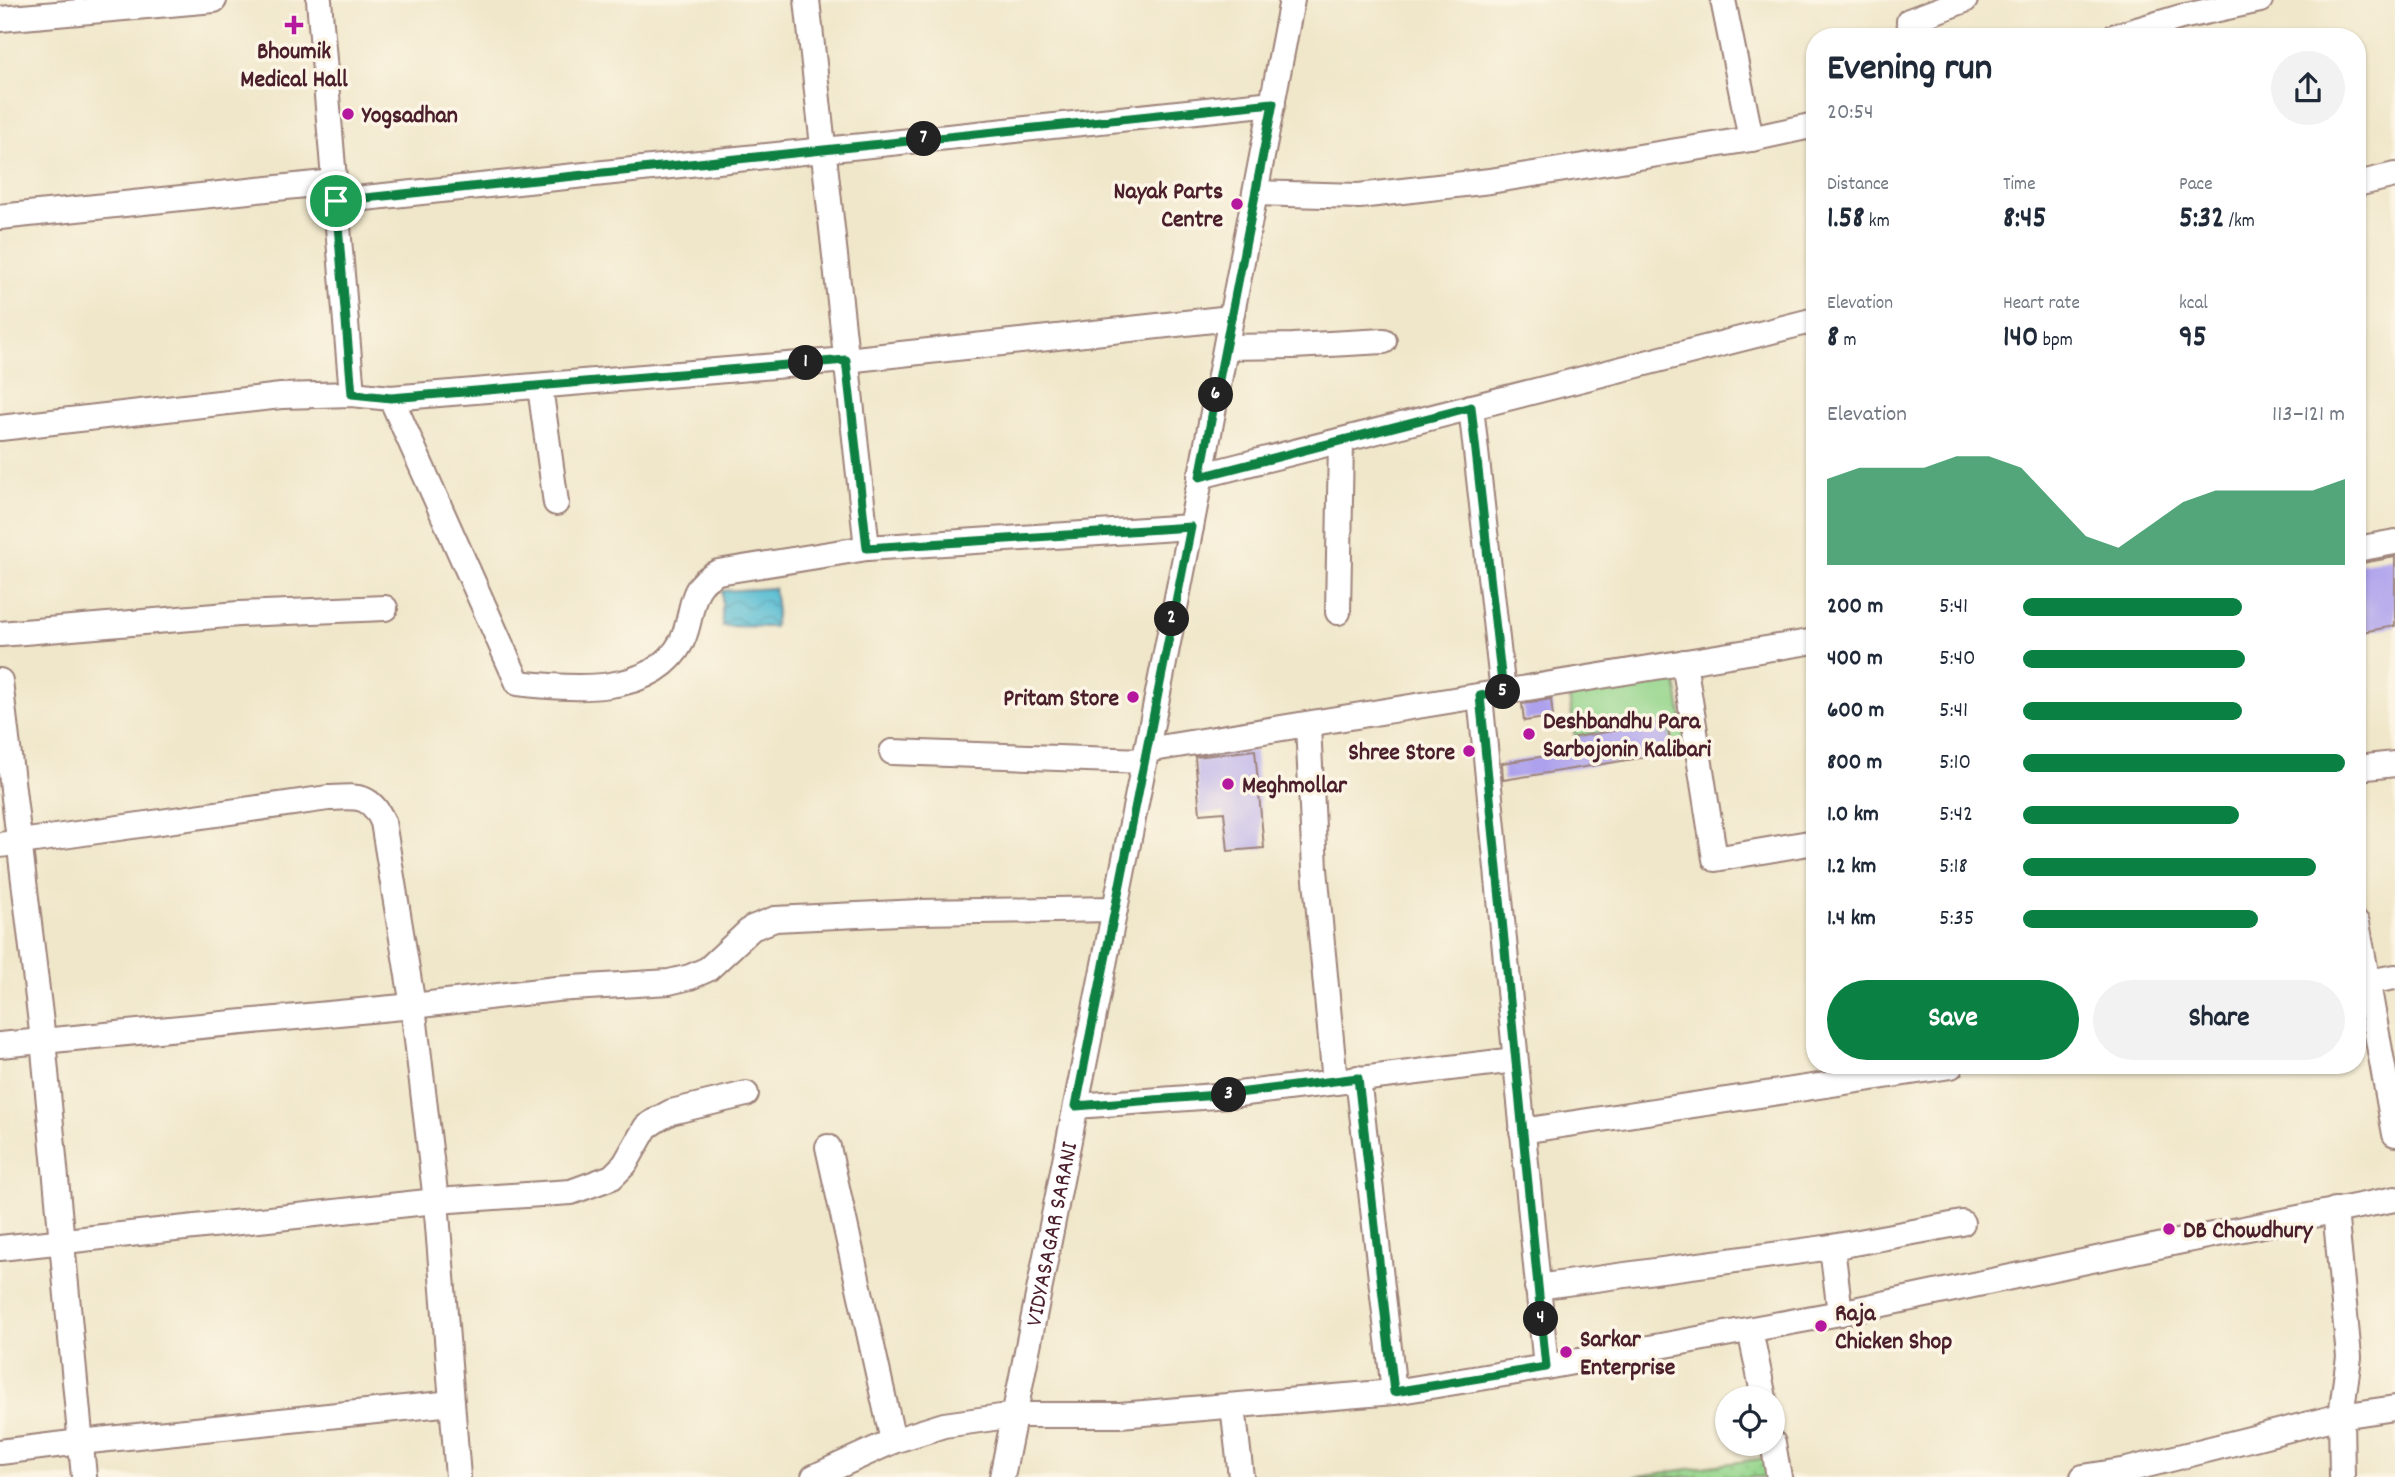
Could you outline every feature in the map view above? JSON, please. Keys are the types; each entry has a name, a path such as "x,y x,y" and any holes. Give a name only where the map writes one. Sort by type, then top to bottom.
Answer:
{"street":[{"path":"0,19 214,0"},
{"path":"319,0 352,394"},
{"path":"807,0 867,548"},
{"name":"VIDYASAGAR SARANI","path":"1002,1477 1191,527 1292,0"},
{"path":"1723,0 1751,139"},
{"path":"1909,21 1965,0"},
{"path":"2144,28 2260,0"},
{"path":"0,217 823,150 1273,103"},
{"path":"1255,193 1359,196 1490,181 1751,139 1806,127"},
{"path":"2366,182 2395,175"},
{"path":"0,428 241,399 352,394 391,398 846,360 1231,318"},
{"path":"1200,477 1806,322"},
{"path":"1226,347 1384,341"},
{"path":"540,387 556,503"},
{"path":"391,398 518,683 551,687 587,686 621,683 648,675 666,661 681,642 700,583 718,572 867,548 1191,527"},
{"path":"1471,407 1515,1060 1546,1367"},
{"path":"1338,612 1341,441"},
{"path":"2366,547 2395,542"},
{"path":"0,634 239,614 385,608"},
{"path":"892,752 1146,755 1308,724 1806,642"},
{"path":"1684,662 1715,859 1806,844"},
{"path":"0,681 9,844 43,1040 84,1477"},
{"path":"1308,724 1315,869 1394,1392"},
{"path":"2366,767 2395,764"},
{"path":"9,844 328,798 364,799 377,807 383,822 413,1006 436,1201 458,1477"},
{"path":"0,1045 413,1006 556,989 669,982 708,969 752,928 775,919 919,912 1115,909"},
{"path":"2366,982 2395,977"},
{"path":"2366,992 2386,1037 2395,1134"},
{"path":"1076,1106 1230,1094 1515,1060"},
{"path":"1522,1131 1898,1074"},
{"path":"0,1248 436,1201 571,1192 612,1177 625,1164 646,1127 658,1119 671,1112 746,1094"},
{"path":"828,1147 893,1441"},
{"path":"814,1477 893,1441 944,1425 1015,1415 1120,1415 1394,1392 1840,1314 2395,1199"},
{"path":"2335,1210 2349,1357 2341,1416 2342,1477"},
{"path":"1537,1287 1832,1247 1962,1223"},
{"path":"1832,1247 1840,1314"},
{"path":"1750,1330 1762,1386"},
{"path":"0,1452 452,1403"},
{"path":"1233,1406 1241,1477"},
{"path":"2083,1477 2127,1473 2341,1416 2395,1408"},
{"path":"1775,1456 1779,1477"}],"green space":[{"path":"1675,675 1687,751 1672,753 1667,722 1575,737 1567,684"},
{"path":"1766,1458 1770,1477 1632,1477"}],"water":[{"path":"774,588 777,611 774,627 722,626 722,591"}],"building":[{"path":"2395,557 2395,626 2366,631 2366,562"},
{"path":"1551,699 1553,717 1524,721 1522,704"},
{"path":"1667,722 1672,753 1503,780 1502,763 1577,751 1575,737"},
{"name":"Meghmollar","path":"1255,750 1264,848 1228,851 1224,812 1200,814 1195,757"}],"place":[{"name":"Bhoumik Medical Hall","path":"294,25"},
{"name":"Yogsadhan","path":"348,114"},
{"name":"Nayak Parts Centre","path":"1237,204"},
{"name":"Pritam Store","path":"1133,697"},
{"name":"Deshbandhu Para Sarbojonin Kalibari","path":"1529,734"},
{"name":"Shree Store","path":"1469,751"},
{"name":"Meghmollar","path":"1228,784"},
{"name":"DB Chowdhury","path":"2169,1229"},
{"name":"Raja Chicken Shop","path":"1821,1326"},
{"name":"Sarkar Enterprise","path":"1566,1352"}],"route":[{"path":"1273,103 1200,477 1471,407 1503,692 1480,696 1546,1367 1394,1392 1358,1078 1230,1094 1076,1106 1191,527 867,548 846,360 391,398 352,394 336,201 1273,103"}]}
